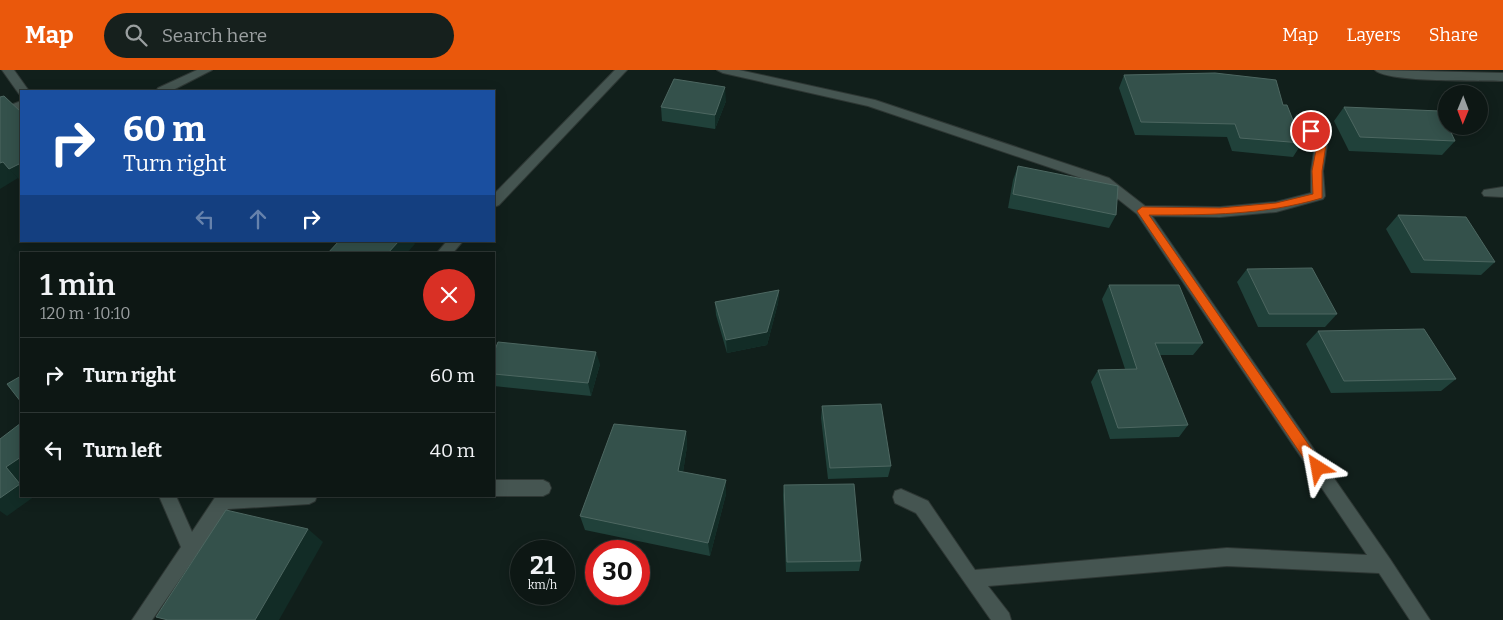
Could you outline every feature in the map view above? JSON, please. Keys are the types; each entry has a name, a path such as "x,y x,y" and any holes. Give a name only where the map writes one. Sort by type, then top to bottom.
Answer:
{"street":[{"path":"8,70 22,90"},
{"path":"164,90 206,70"},
{"path":"495,201 621,70"},
{"path":"724,70 871,103 1104,181 1142,211 1421,620"},
{"path":"1380,70 1420,76 1503,77"},
{"path":"0,114 20,105"},
{"path":"1142,211 1220,212 1276,206 1318,196 1317,171 1321,144 1301,118"},
{"path":"1489,193 1503,192"},
{"path":"445,252 455,242"},
{"path":"495,488 543,488"},
{"path":"167,497 190,548"},
{"path":"141,620 225,499 281,497"},
{"path":"901,497 922,506 971,579 1002,620"},
{"path":"971,579 1226,557 1384,565"}],"building":[{"path":"1215,73 1276,80 1283,105 1287,105 1302,143 1240,138 1235,124 1141,122 1124,75"},
{"path":"674,79 725,87 715,115 661,107"},
{"path":"4,96 20,111 20,164 9,169 3,162 0,163 0,97"},
{"path":"1344,107 1438,111 1438,135 1452,135 1455,141 1360,137"},
{"path":"1018,166 1118,186 1116,215 1013,194"},
{"path":"1398,215 1466,217 1495,262 1424,260"},
{"path":"338,242 398,242 389,252 329,252"},
{"path":"1312,268 1337,314 1269,314 1247,269"},
{"path":"1109,285 1179,285 1203,343 1155,343 1188,425 1118,428 1098,370 1137,369"},
{"path":"779,290 767,332 726,340 715,302"},
{"path":"1424,329 1456,379 1344,381 1318,331"},
{"path":"498,342 596,352 588,383 495,374 495,350"},
{"path":"20,377 20,401 7,384"},
{"path":"881,404 891,466 830,468 822,406"},
{"path":"20,424 20,458 6,467 20,484 0,498 0,439"},
{"path":"614,424 686,431 678,471 726,480 708,543 580,516"},
{"path":"854,484 861,561 787,562 784,485"},
{"path":"226,510 308,529 255,620 168,620 156,617"}],"route":[{"path":"1311,131 1321,144 1317,171 1318,196 1276,206 1220,212 1142,211 1318,468"}]}
